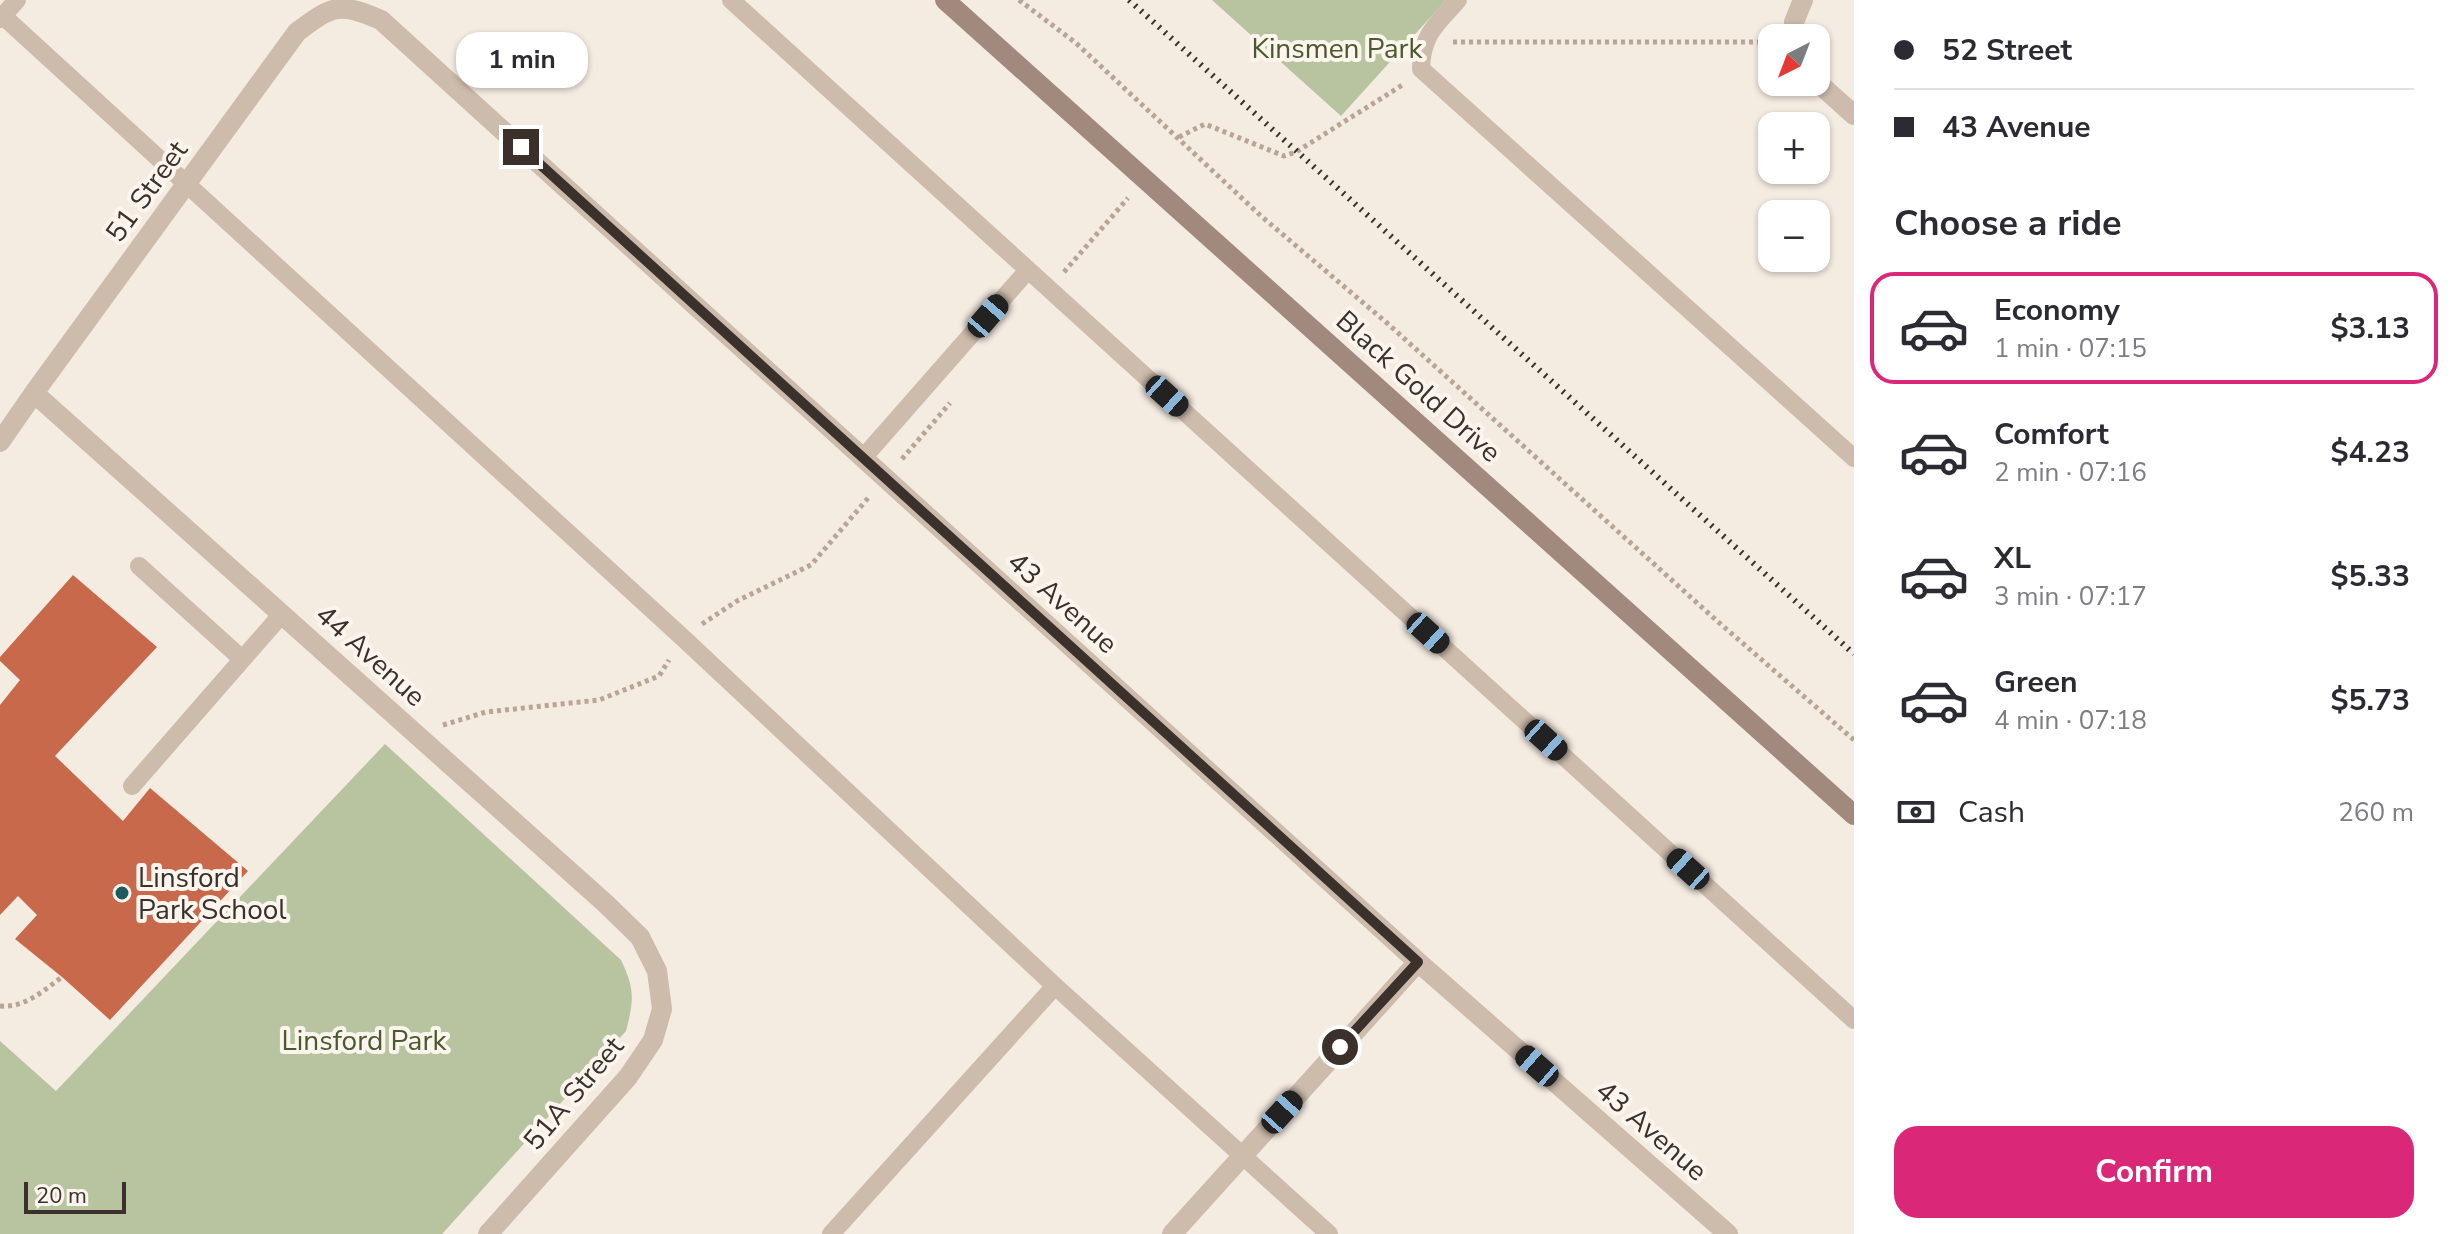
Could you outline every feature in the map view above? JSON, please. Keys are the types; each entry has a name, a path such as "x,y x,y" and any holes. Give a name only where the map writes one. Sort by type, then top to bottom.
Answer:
{"main road":[{"name":"Black Gold Drive","path":"945,0 1854,815"}],"street":[{"path":"1794,24 1803,0"},
{"name":"51 Street","path":"0,442 297,32 337,7 361,12"},
{"name":"43 Avenue","path":"361,12 381,20 1418,962 1728,1234"},
{"path":"1830,94 1854,115"},
{"name":"44 Avenue","path":"34,393 640,937 657,971"},
{"path":"1172,1234 1418,962"},
{"name":"51A Street","path":"488,1234 628,1077 653,1040 662,1009 657,971"}],"lane":[{"path":"17,0 2,17 682,637 1055,986 1329,1234"},
{"path":"731,0 1854,1020"},
{"path":"1458,0 1429,33 1421,50 1421,69 1854,458"},
{"path":"863,458 1028,270"},
{"path":"139,566 242,659"},
{"path":"132,786 282,614"},
{"path":"831,1234 1055,986"}],"path":[{"path":"1019,0 1076,43 1261,216 1387,323 1716,620 1854,740"},
{"path":"1179,137 1205,124 1284,156 1296,152 1408,82 1448,42 1758,42"},
{"path":"416,733 486,712 599,700 659,676 682,637 737,601 811,565"},
{"path":"0,1006 27,1002 62,977"}],"green space":[{"name":"Kinsmen Park","path":"1212,0 1446,0 1341,116"},
{"name":"Linsford Park","path":"385,744 621,960 632,995 626,1031 442,1234 0,1234 0,1041 56,1091"}],"building":[{"path":"73,575 157,647 55,756 123,821 150,788 248,871 110,1020 15,939 37,915 18,896 0,915 0,705 20,680 0,661 0,657"}],"railway":[{"path":"1129,0 1854,654"}],"place":[{"name":"Linsford Park School","path":"122,893"}],"route":[{"path":"521,147 1418,962 1340,1047"}]}
